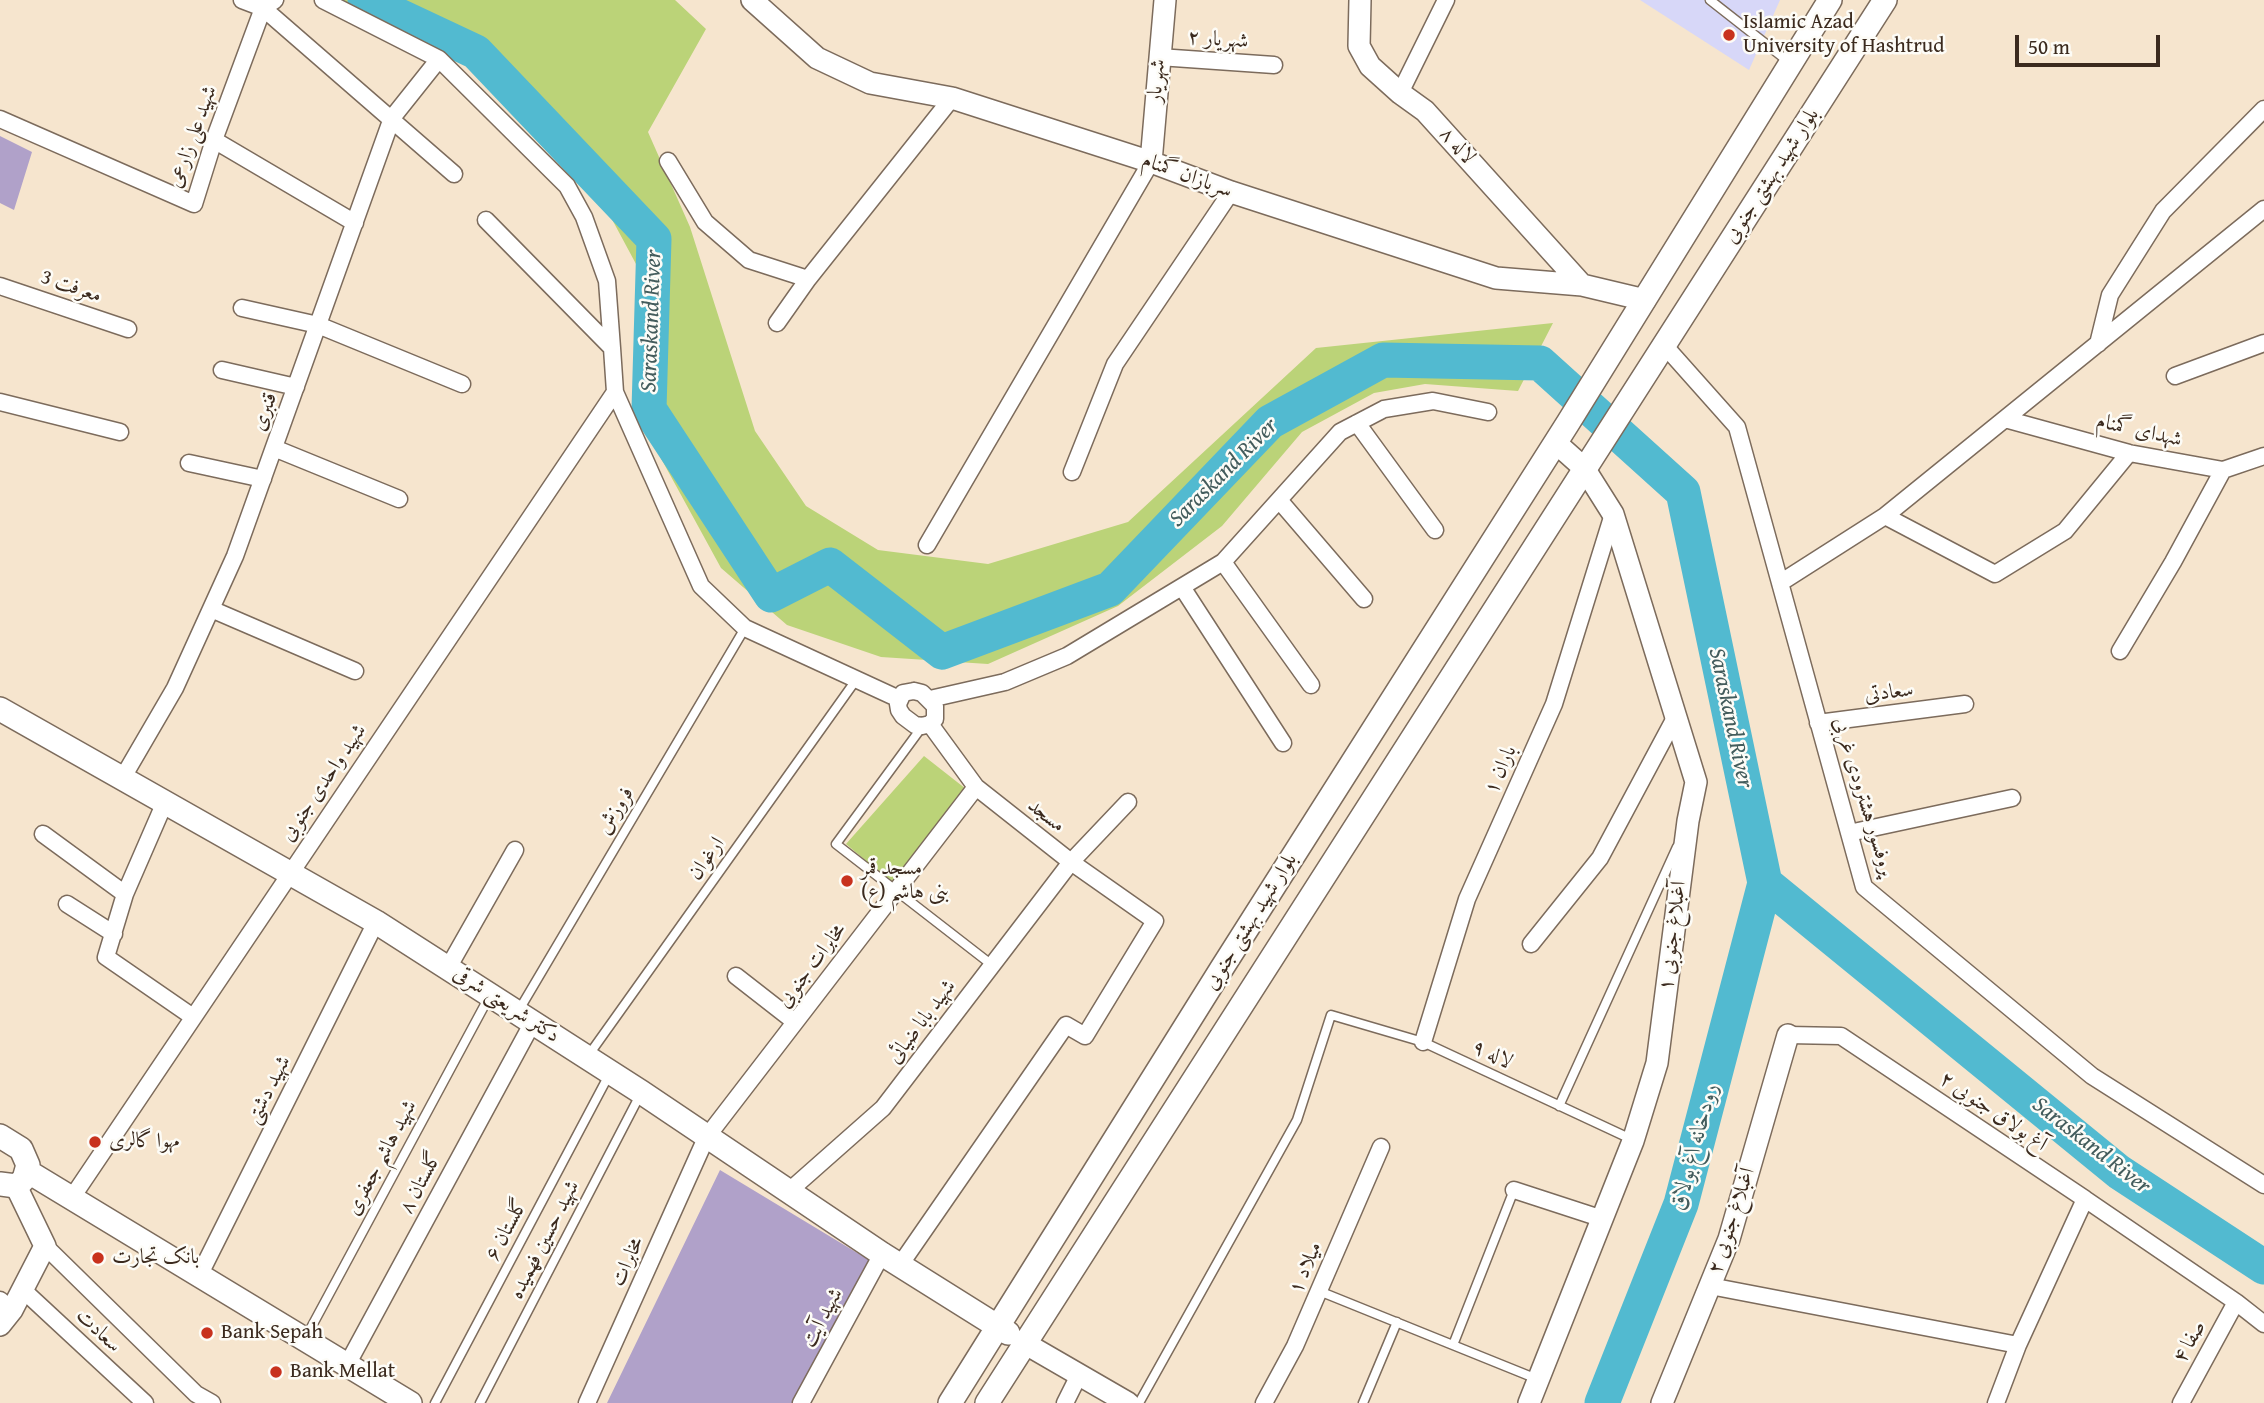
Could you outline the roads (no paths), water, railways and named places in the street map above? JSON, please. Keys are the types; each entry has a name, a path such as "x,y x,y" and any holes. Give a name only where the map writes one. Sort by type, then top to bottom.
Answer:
{"main road":[{"name":"بلوار شهید بهشتی جنوبی","path":"950,1403 1629,327 1830,0"},
{"name":"بلوار شهید بهشتی جنوبی","path":"987,1403 1885,0"},
{"name":"دکتر شریعتی شرقی","path":"0,709 376,922 491,994 788,1192 1026,1344"},
{"path":"0,1136 21,1149 27,1159 14,1180 71,1199 410,1403"}],"street":[{"path":"242,0 269,4 454,174"},
{"path":"323,0 439,59 567,186 584,217 607,281 615,392 701,586 745,628 899,699"},
{"name":"سربازان گمنام","path":"752,0 817,58 870,83 952,98 1496,278 1582,285 1645,300"},
{"name":"شهریار","path":"1150,162 1165,0"},
{"name":"لاله ۸","path":"1360,0 1359,46 1370,66 1425,111 1582,285"},
{"path":"1400,93 1446,0"},
{"name":"شهيد علی زارعی","path":"0,119 194,204 214,141 269,4"},
{"name":"شهریار ۲","path":"1159,57 1274,65"},
{"name":"قنبری","path":"122,779 175,688 235,556 392,118 439,59"},
{"path":"777,323 808,279 952,98"},
{"path":"2098,344 2110,295 2163,211 2264,109"},
{"path":"214,141 355,223"},
{"path":"668,161 705,222 749,260 808,279"},
{"path":"927,545 1150,162"},
{"path":"1072,472 1115,364 1231,192"},
{"path":"1780,583 1885,516 2264,209"},
{"path":"486,220 611,348"},
{"name":"معرفت 3","path":"0,286 128,329"},
{"path":"242,308 318,325 461,384"},
{"path":"2175,376 2264,343"},
{"name":"پروفسور هشترودی غربی","path":"1662,349 1737,427 1864,887 2092,1076 2264,1185"},
{"path":"222,370 296,387"},
{"name":"شهید واحدی جنوبی","path":"71,1199 615,392"},
{"path":"930,699 1005,682 1067,656 1223,562 1340,432 1384,409 1433,401 1488,412"},
{"path":"0,402 120,432"},
{"name":"شهدای گمنام","path":"2005,419 2129,453 2223,470 2264,456"},
{"path":"1357,423 1435,530"},
{"name":"آغبلاغ جنوبی ۱","path":"1529,1403 1604,1219 1633,1141 1657,1063 1688,821 1696,782 1613,514 1584,468 1556,443"},
{"path":"274,448 399,499"},
{"path":"1885,516 1995,574 2065,531 2129,453"},
{"path":"190,463 262,480"},
{"path":"2120,651 2223,470"},
{"path":"1279,500 1364,599"},
{"name":"باران ۱","path":"1423,1042 1467,899 1554,704 1613,514"},
{"path":"1223,562 1311,685"},
{"path":"1182,587 1283,743"},
{"path":"211,610 355,671"},
{"path":"922,692 930,699 935,705 936,713 926,725 915,725 899,710 899,699 903,693 922,692"},
{"name":"سعادتی","path":"1818,723 1965,704"},
{"path":"1531,944 1600,858 1676,716"},
{"name":"مسجد","path":"926,725 976,787 1071,862 1155,921"},
{"name":"مخابرات جنوبی","path":"706,1138 976,787"},
{"path":"1849,834 2012,798"},
{"path":"165,802 125,894 106,957 193,1017"},
{"name":"شهيد بابا ضيائی","path":"788,1192 883,1108 1071,862 1128,802"},
{"path":"43,834 125,894"},
{"path":"448,968 514,850"},
{"path":"66,904 114,934"},
{"name":"شهید آیت","path":"801,1403 891,1259 1066,1025 1085,1036 1155,921"},
{"name":"شهید دشتی","path":"199,1276 376,922"},
{"path":"736,976 795,1022"},
{"name":"گلستان ۸","path":"347,1365 525,1017"},
{"name":"آغ بولاق جنوبی ۲","path":"1788,1035 1841,1036 2085,1199 2264,1324"},
{"name":"آغبلاغ جنوبی ۲","path":"1662,1403 1729,1239 1788,1035"},
{"name":"مخابرات","path":"587,1403 706,1138"},
{"name":"میلاد ۱","path":"1264,1403 1295,1346 1381,1147"},
{"path":"14,1180 45,1247 196,1394 212,1403"},
{"path":"1514,1190 1604,1219"},
{"path":"1996,1403 2018,1345 2085,1199"},
{"path":"4,1312 22,1289 45,1247"},
{"path":"1710,1286 2018,1345"},
{"name":"سعادت","path":"22,1289 145,1403"},
{"name":"صفا ۴","path":"2181,1403 2236,1302"},
{"path":"1026,1344 1128,1403"},
{"path":"1065,1403 1079,1375"}],"lane":[{"path":"1710,0 1791,64"},
{"name":"فروزش","path":"525,1017 745,628"},
{"name":"ارغوان","path":"587,1058 856,680"},
{"path":"926,725 836,844 992,965"},
{"path":"1559,1106 1688,821"},
{"name":"شهيد هاشم جعفری","path":"304,1339 491,994"},
{"name":"لاله ۹","path":"1139,1403 1297,1119 1331,1015 1423,1042 1633,1141"},
{"name":"گلستان ۶","path":"435,1403 610,1073"},
{"name":"شهيد حسین فهمیده","path":"480,1403 641,1092"},
{"path":"1453,1345 1514,1190"},
{"path":"1319,1291 1539,1380"},
{"path":"1363,1403 1397,1322"}],"waterway":[{"name":"Saraskand River","path":"365,0 476,52 654,239 649,409 771,595 830,565 942,652 1110,589 1270,422 1383,360 1540,363 1683,492 1765,883 2119,1172 2264,1267"},
{"name":"رودخانه آغ بولاق","path":"1602,1403 1681,1204 1765,883"}],"place":[{"name":"Islamic Azad University of Hashtrud","path":"1729,35"},
{"name":"مسجد قمر بنی هاشم (ع)","path":"847,881"},
{"name":"مهوا گالری","path":"95,1142"},
{"name":"بانک تجارت","path":"98,1258"},
{"name":"Bank Sepah","path":"207,1333"},
{"name":"Bank Mellat","path":"276,1372"}]}
